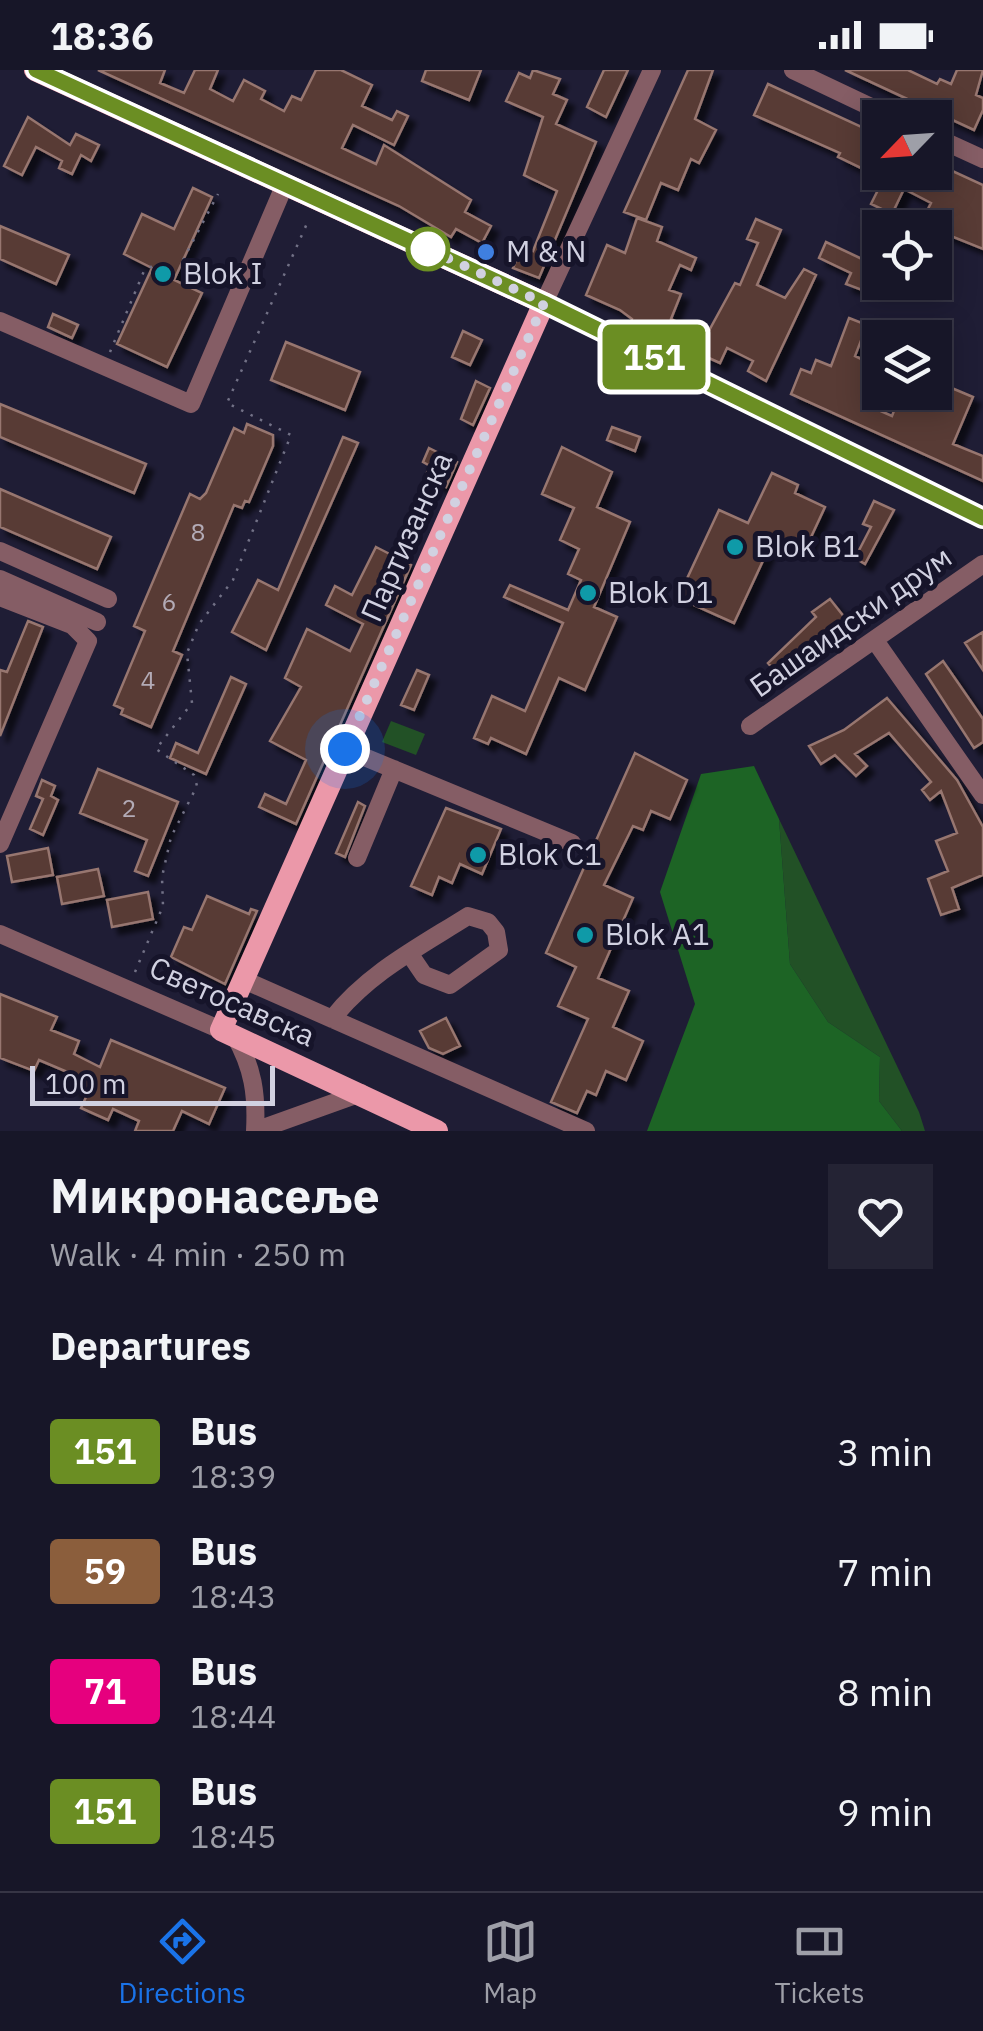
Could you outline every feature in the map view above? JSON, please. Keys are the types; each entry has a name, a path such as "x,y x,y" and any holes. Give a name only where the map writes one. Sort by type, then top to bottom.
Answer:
{"main road":[{"path":"36,70 544,303"},
{"name":"Партизанска","path":"228,1033 244,980 544,303"},
{"name":"Светосавска","path":"228,1033 438,1131"}],"street":[{"name":"Партизанска","path":"544,303 652,70"},
{"path":"793,70 862,103"},
{"path":"952,145 983,159"},
{"path":"0,321 190,404 285,184"},
{"path":"544,303 983,518"},
{"path":"0,551 108,599"},
{"name":"Башаидски друм","path":"750,726 983,564"},
{"path":"0,579 97,622"},
{"path":"0,597 72,625 88,641 0,844"},
{"path":"876,642 983,795"},
{"path":"345,749 572,843"},
{"path":"358,858 394,769"},
{"path":"332,1018 368,980 410,953 468,916 488,922 498,938 499,950 450,985 424,975 410,953"},
{"name":"Светосавска","path":"0,934 228,1033"},
{"path":"244,980 586,1131"},
{"path":"228,1033 251,1065 257,1098 255,1131 361,1093"}],"path":[{"path":"183,260 218,194"},
{"path":"127,989 163,906 162,877 171,837 197,786 194,774 156,749 192,702 188,654 199,624 233,580 291,435 227,403 318,199"},
{"path":"109,354 144,272 154,265"}],"green space":[{"path":"391,721 425,734 416,755 382,742"},
{"path":"754,766 779,819 790,964 828,1022 880,1057 879,1101 902,1131 647,1131 695,1004 660,892 701,774"},
{"path":"779,819 925,1131 902,1131 879,1101 880,1057 828,1022 790,964"}],"building":[{"path":"98,70 165,70 160,83 184,93 195,70 218,70 210,89 233,101 244,80 265,91 261,99 284,111 292,96 301,100 316,70 341,70 372,85 362,106 392,120 397,111 408,116 394,145 353,125 342,148 376,164 384,145 471,200 465,212 491,226 482,243 456,229 451,237 399,206"},
{"path":"426,70 481,70 469,100 422,81"},
{"path":"533,70 560,79 553,94 567,100 556,124 596,142 539,278 513,268 522,246 533,251 557,191 524,175 543,117 506,101 519,73 530,78"},
{"path":"604,70 628,70 606,117 587,107"},
{"path":"688,70 713,70 695,119 716,130 699,163 691,159 678,190 661,183 646,220 624,212"},
{"path":"845,70 908,70 937,84 940,79 951,84 957,70 983,70 976,95 983,98 983,110 974,130 952,120 952,100 910,100"},
{"path":"768,84 862,127 861,168 838,157 840,153 754,115"},
{"path":"28,117 70,145 76,134 99,145 91,161 81,155 72,174 59,168 62,161 36,147 22,175 4,166"},
{"path":"952,171 983,185 983,249 952,236 952,210 930,210 931,203 906,190 952,190"},
{"name":"Blok I","path":"193,188 212,197 174,280 202,293 167,367 117,344 152,268 124,254 142,214 174,229"},
{"path":"878,190 904,190 894,210 871,204"},
{"path":"637,218 662,227 657,241 696,258 691,270 680,265 669,290 681,294 671,319 706,336 735,283 740,285 758,243 747,239 756,219 781,230 757,285 785,298 804,269 816,275 766,381 748,371 753,361 727,348 720,363 631,323 632,319 620,310 586,295 607,245 625,253"},
{"path":"0,226 69,255 56,284 0,259"},
{"path":"826,242 862,259 862,290 846,284 851,273 819,258"},
{"path":"53,314 78,325 72,338 48,327"},
{"path":"849,318 862,323 862,338 855,356 862,359 862,410 878,410 892,416 894,410 952,410 952,388 973,397 953,444 983,456 983,481 791,394 801,369 811,373 816,360 831,366"},
{"path":"463,331 482,340 470,365 452,357"},
{"path":"286,342 360,372 345,410 271,380"},
{"path":"476,381 490,388 473,425 461,419"},
{"path":"0,404 146,464 134,493 0,437"},
{"path":"247,424 273,435 273,446 249,502 245,501 242,508 234,505 173,651 182,655 151,727 121,714 123,709 114,705 145,631 134,626 190,494 200,499 206,493 234,428 244,433"},
{"path":"612,427 640,437 635,451 607,440"},
{"path":"343,437 358,443 266,650 232,632 258,580 278,590"},
{"name":"Blok D1","path":"562,447 612,472 597,507 630,522 594,607 617,617 585,690 559,678 526,754 491,738 488,744 474,738 492,696 525,711 563,623 504,597 510,585 568,610 581,580 568,574 579,549 560,540 574,508 542,494"},
{"path":"429,448 457,462 446,487 425,477 430,466 423,462"},
{"name":"Blok B1","path":"772,473 798,485 795,493 825,507 805,550 774,537 734,623 678,598 719,510 748,523"},
{"path":"0,489 111,537 97,569 0,527"},
{"path":"874,501 894,510 865,564 855,558 871,527 863,524"},
{"path":"376,547 411,565 296,824 259,807 265,794 286,804 306,760 270,741 301,687 285,678 307,629 350,651 363,624 326,605 335,586 352,595"},
{"path":"830,599 845,618 774,670 768,663 816,617 812,612"},
{"path":"28,621 43,627 0,736 0,670 7,672"},
{"path":"983,632 983,670 965,643"},
{"path":"943,661 983,719 983,742 974,748 926,674"},
{"path":"417,670 429,675 414,710 401,705"},
{"path":"231,677 246,684 206,774 170,758 176,743 198,753"},
{"path":"887,698 957,780 983,827 983,875 952,888 959,909 941,915 928,879 948,871 936,841 957,833 941,791 930,800 922,790 931,782 889,733 855,754 867,766 856,776 835,755 821,764 809,746 844,730"},
{"name":"Blok A1","path":"635,753 687,780 670,819 651,811 643,830 633,826 604,885 633,898 598,978 629,991 613,1027 643,1041 626,1080 606,1071 596,1095 587,1091 577,1113 551,1102 588,1019 558,1006 576,967 546,953"},
{"path":"98,769 178,802 148,876 135,871 147,840 80,813"},
{"path":"42,780 55,786 51,796 58,800 43,835 30,829 43,799 36,796"},
{"path":"358,802 365,806 345,857 336,853"},
{"name":"Blok C1","path":"446,808 501,829 482,874 460,864 452,883 439,877 432,895 411,886"},
{"path":"48,848 53,875 12,882 7,856"},
{"path":"98,869 104,896 62,904 57,877"},
{"path":"148,892 153,919 112,927 107,900"},
{"path":"207,896 249,914 251,909 257,911 225,984 171,957 184,927 192,930"},
{"path":"0,994 57,1017 51,1030 79,1041 74,1054 100,1067 111,1040 225,1088 209,1124 182,1111 173,1131 135,1131 139,1121 113,1109 108,1120 81,1108 87,1095 73,1089 79,1077 39,1060 34,1071 0,1058"},
{"path":"446,1018 460,1046 443,1054 429,1048 420,1031"}],"bus line":[{"name":"151","path":"36,70 544,303 983,518"}],"place":[{"name":"M & N","path":"486,252"},
{"name":"Blok I","path":"163,274"},
{"name":"Blok B1","path":"735,547"},
{"name":"Blok D1","path":"588,593"},
{"name":"Blok C1","path":"478,855"},
{"name":"Blok A1","path":"585,935"}],"route":[{"path":"345,749 544,303 428,249"}]}
